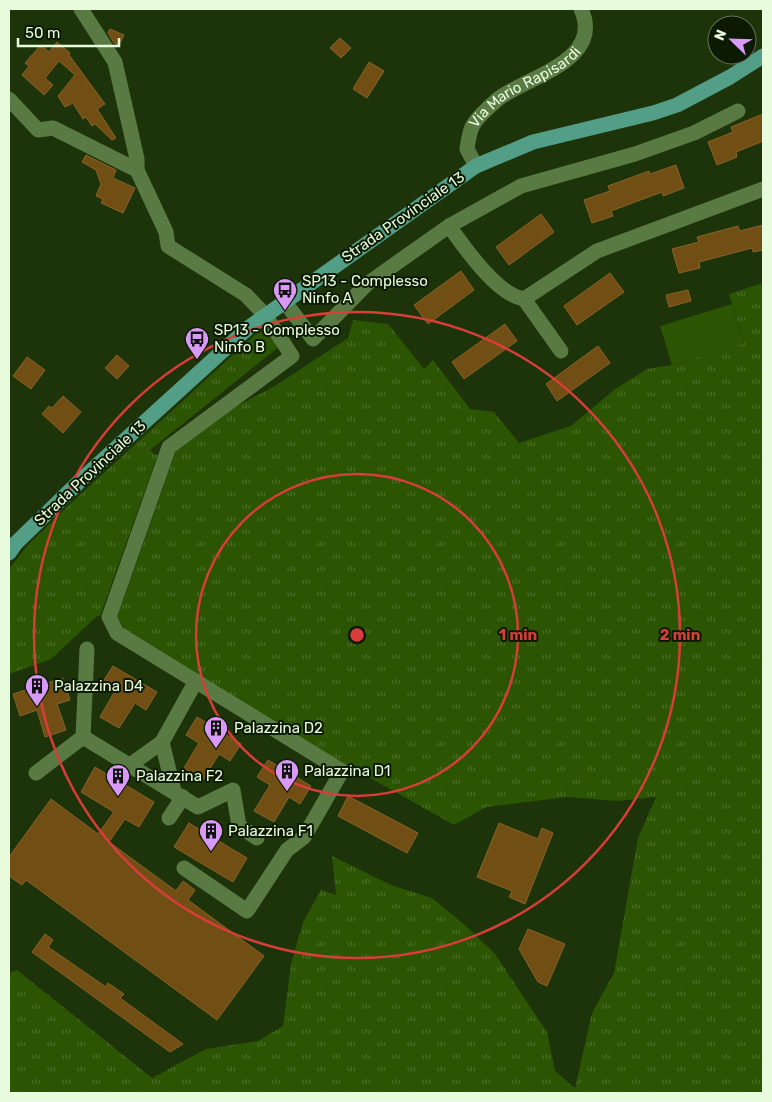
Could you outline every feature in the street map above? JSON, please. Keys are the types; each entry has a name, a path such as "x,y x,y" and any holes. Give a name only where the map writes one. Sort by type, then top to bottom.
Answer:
{"main road":[{"name":"Strada Provinciale 13","path":"9,553 16,543 83,478 265,315 476,166 533,142 653,113 677,105 730,77 763,56"}],"street":[{"path":"81,9 115,62 137,159 137,170 166,232 168,246 246,295 265,315 292,356 168,447 109,617 117,633 342,771 304,837 287,850 247,911 184,868"},
{"name":"Via Mario Rapisardi","path":"476,166 467,149 472,126 499,99 556,68 572,55 583,39 586,20 581,9"},
{"path":"9,98 38,130 53,128 137,170"},
{"path":"284,300 313,339 367,284 449,226 521,186 635,154 694,133 738,111"},
{"path":"449,226 465,248 504,290 514,298 524,299 597,251 763,190"},
{"path":"524,299 560,351"},
{"path":"36,774 83,737 87,649"},
{"path":"130,765 162,742 196,681"},
{"path":"83,737 198,807 233,790 239,826 257,838"},
{"path":"162,742 178,794 169,818"}],"green space":[{"path":"763,283 763,1093 9,1093 9,973 17,970 152,1078 206,1049 258,1041 283,1026 291,964 303,922 321,890 336,895 332,856 391,885 432,898 466,926 495,954 547,1032 555,1071 575,1088 592,1013 614,973 638,838 656,797 618,801 567,797 486,807 454,825 278,726 125,630 117,618 176,451 225,412 275,386 348,338 353,320 388,324 424,369 433,360 470,409 494,412 519,443 571,426 615,389 647,369 672,365 744,342 729,294"},
{"path":"732,304 744,343 672,365 660,326"},
{"path":"259,331 271,333 280,346 150,450 155,455 158,454 100,616 97,616 51,659 9,674 9,569 27,546 70,504"}],"building":[{"path":"110,29 124,35 119,45 114,43 108,33"},
{"path":"340,38 351,48 341,58 330,48"},
{"path":"57,42 70,53 69,55 105,104 97,109 116,138 112,140 95,124 92,126 86,117 83,119 73,103 65,107 58,96 75,75 59,61 45,78 53,85 44,95 22,75 29,66 25,63 41,45 49,52"},
{"path":"369,62 384,71 367,98 353,89"},
{"path":"763,114 763,141 736,152 737,157 717,165 708,142 733,132 731,127"},
{"path":"86,155 116,170 113,178 135,188 123,213 101,203 103,199 96,196 101,184 96,170 82,162"},
{"path":"676,165 684,188 663,196 662,192 611,211 613,216 592,223 584,200 610,191 608,186 649,171 650,174"},
{"path":"541,214 554,232 509,265 496,247"},
{"path":"763,225 763,250 753,252 752,248 699,262 700,268 679,273 672,249 699,242 697,237 738,226 740,231"},
{"path":"461,271 474,290 428,324 414,305"},
{"path":"610,273 624,292 577,325 564,306"},
{"path":"688,290 691,301 669,307 666,295"},
{"path":"505,324 517,341 464,379 452,362"},
{"path":"598,346 610,363 557,401 546,384"},
{"path":"117,355 129,366 117,379 105,368"},
{"path":"27,357 45,370 31,389 13,376"},
{"path":"63,396 81,412 63,433 42,414 49,406 52,408"},
{"path":"113,666 157,692 146,710 135,703 119,728 100,717 115,691 102,683"},
{"name":"Palazzina D4","path":"63,678 70,700 57,704 66,730 45,737 37,710 20,716 13,694"},
{"name":"Palazzina D2","path":"197,717 241,744 230,761 219,754 203,780 184,768 199,743 186,735"},
{"name":"Palazzina D1","path":"268,760 311,786 300,804 289,797 274,822 254,811 270,785 257,777"},
{"path":"95,767 154,802 139,827 125,819 109,842 176,891 183,881 195,890 188,900 264,956 217,1020 26,880 22,885 9,876 9,857 51,799 98,834 114,812 81,792"},
{"path":"348,796 418,833 407,853 338,816"},
{"name":"Palazzina F1","path":"189,823 247,858 233,882 174,847"},
{"path":"499,823 538,839 542,828 553,833 525,904 509,897 512,891 477,877"},
{"path":"528,929 565,944 547,986 538,982 519,949"},
{"path":"45,934 53,940 48,947 106,987 108,983 124,994 120,998 183,1044 170,1052 32,952"}],"place":[{"name":"SP13 - Complesso Ninfo A","path":"285,311"},
{"name":"SP13 - Complesso Ninfo B","path":"197,360"},
{"name":"Palazzina D4","path":"37,707"},
{"name":"Palazzina D2","path":"216,749"},
{"name":"Palazzina D1","path":"287,792"},
{"name":"Palazzina F2","path":"118,797"},
{"name":"Palazzina F1","path":"211,852"}]}
